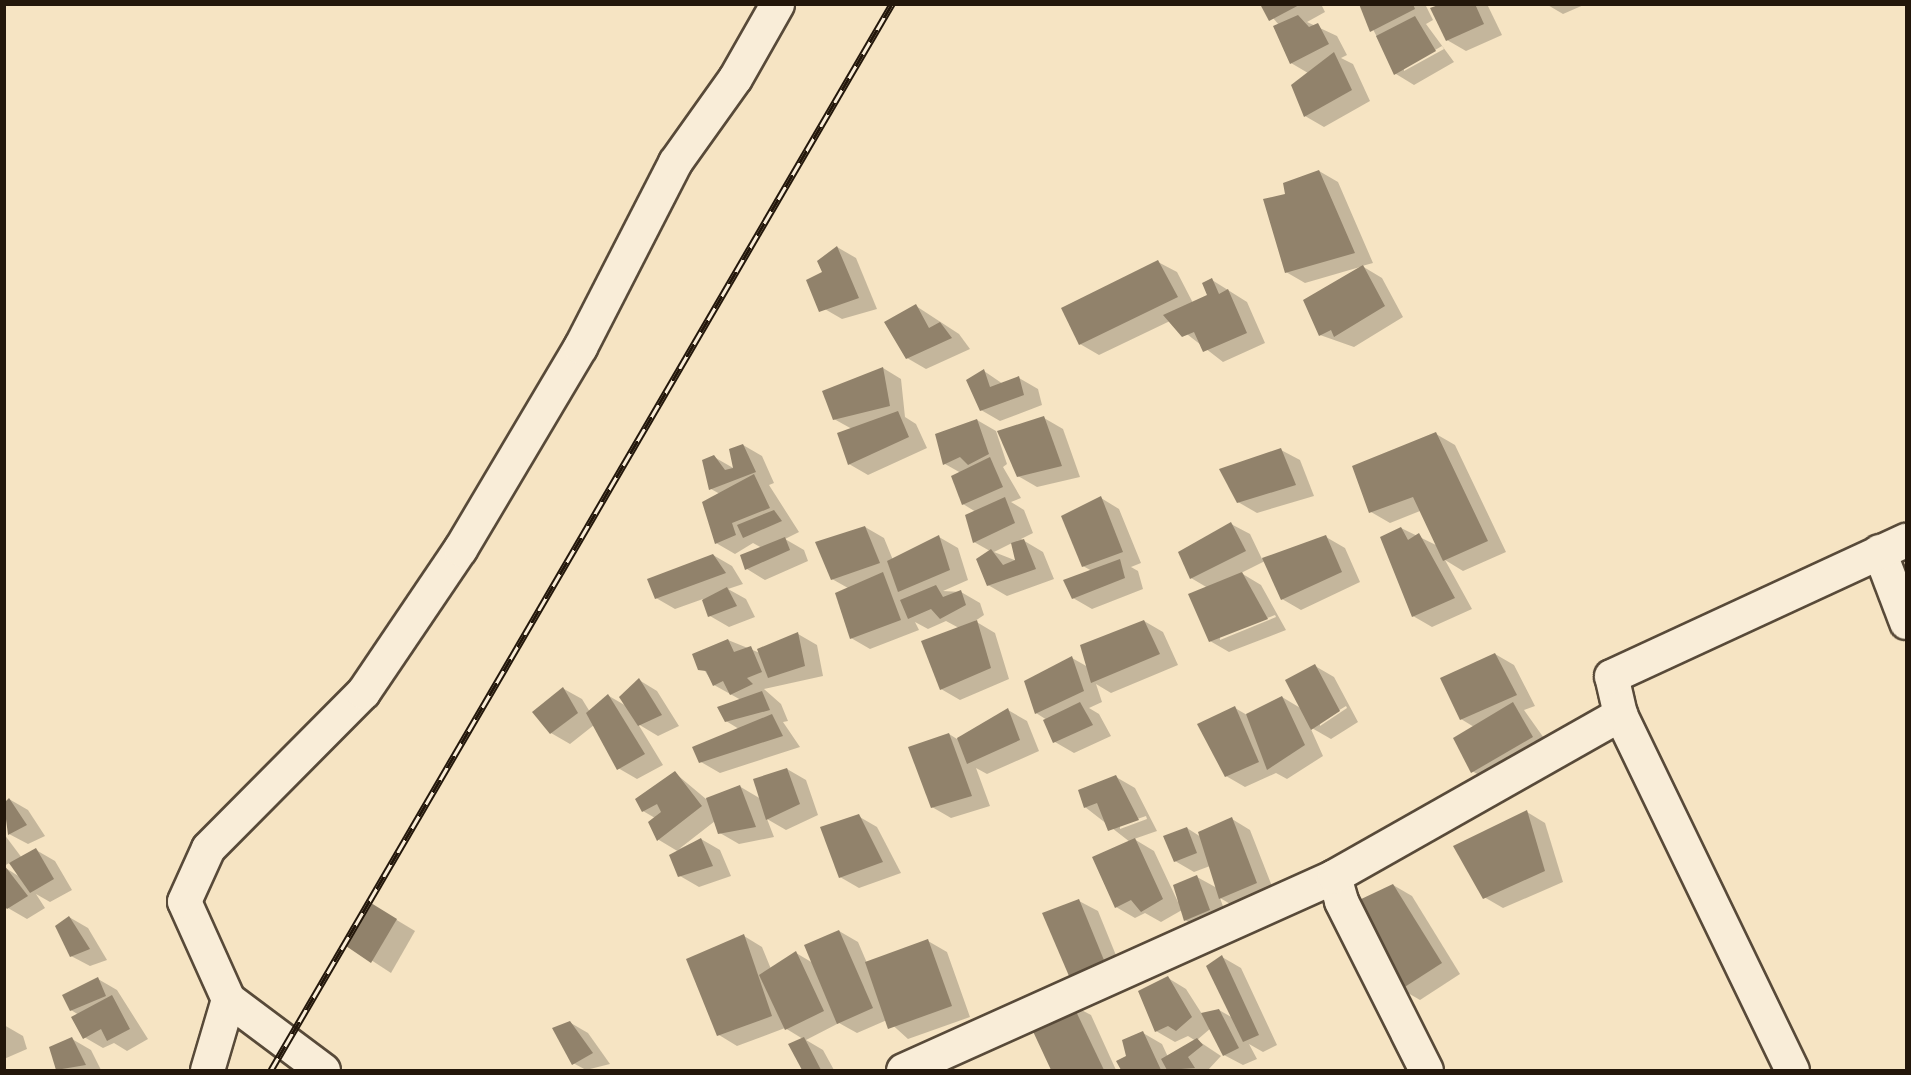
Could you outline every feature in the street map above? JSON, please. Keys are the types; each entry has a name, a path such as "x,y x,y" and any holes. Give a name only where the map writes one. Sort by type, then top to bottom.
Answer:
{"street":[{"path":"323,1071 228,999 184,901 208,848 363,692 460,549 580,347 675,162 735,78 777,4"},
{"path":"1792,1071 1620,714 1611,676 1893,546 1906,622"},
{"path":"903,1071 1334,876 1620,714"},
{"path":"1334,876 1341,901 1426,1071"},
{"path":"207,1071 228,999"}],"building":[{"path":"1260,4 1301,4 1269,21"},
{"path":"1359,4 1413,4 1415,9 1370,32"},
{"path":"1441,4 1475,4 1484,24 1446,41 1430,8"},
{"path":"1298,15 1309,27 1318,23 1329,44 1290,64 1273,26"},
{"path":"1415,16 1436,51 1394,75 1376,36"},
{"path":"1334,52 1352,90 1304,117 1291,85"},
{"path":"1319,170 1355,253 1285,273 1263,199 1285,194 1283,183"},
{"path":"837,246 859,298 819,312 806,280 822,272 817,261"},
{"path":"1158,260 1178,297 1079,345 1061,308"},
{"path":"1363,265 1385,306 1334,337 1331,330 1319,336 1303,300"},
{"path":"1212,278 1219,294 1228,289 1247,333 1203,352 1194,332 1182,337 1163,315 1207,295 1202,283"},
{"path":"916,304 929,328 940,322 952,338 906,359 884,322"},
{"path":"883,367 890,406 833,420 822,391"},
{"path":"984,369 990,387 1019,376 1024,395 980,411 966,380"},
{"path":"898,411 909,437 848,465 837,433"},
{"path":"1044,416 1062,466 1017,477 997,431"},
{"path":"977,419 989,454 968,465 960,457 943,465 935,434"},
{"path":"1436,432 1488,541 1443,561 1413,497 1369,513 1352,466"},
{"path":"743,444 756,472 709,490 702,460 714,455 725,470 733,468 729,449"},
{"path":"1281,448 1296,485 1237,503 1219,469"},
{"path":"990,457 1003,487 962,505 951,476"},
{"path":"754,474 770,508 732,523 736,535 715,544 702,502"},
{"path":"1101,496 1123,552 1082,567 1061,516"},
{"path":"1005,497 1015,523 973,543 965,515"},
{"path":"774,510 782,521 743,538 737,525"},
{"path":"1231,522 1246,551 1190,579 1178,552"},
{"path":"865,526 880,563 831,580 815,542"},
{"path":"1401,527 1408,540 1419,533 1455,598 1412,617 1380,537"},
{"path":"939,535 950,570 898,592 887,561"},
{"path":"1326,535 1342,572 1281,600 1262,558"},
{"path":"785,537 790,550 745,570 740,555"},
{"path":"1024,539 1036,569 987,586 976,559 991,549 1003,565 1015,560 1011,543"},
{"path":"713,554 726,573 655,599 647,579"},
{"path":"1120,559 1125,578 1072,599 1063,580"},
{"path":"883,572 901,620 850,639 835,593"},
{"path":"1242,572 1268,619 1209,642 1188,594"},
{"path":"936,585 943,597 961,590 966,605 940,619 931,609 908,619 900,600"},
{"path":"727,587 737,606 708,617 702,600"},
{"path":"977,620 991,668 940,690 921,641"},
{"path":"1144,620 1160,654 1091,683 1080,645"},
{"path":"798,632 805,666 768,678 757,649"},
{"path":"728,639 734,652 751,646 762,672 747,678 753,684 730,695 723,681 713,686 706,671 698,670 692,654"},
{"path":"1495,653 1517,695 1460,720 1440,678"},
{"path":"1072,656 1084,691 1035,714 1024,681"},
{"path":"1315,664 1340,711 1311,730 1285,680"},
{"path":"639,678 662,715 638,726 619,697"},
{"path":"563,687 578,713 550,734 532,712"},
{"path":"762,691 770,710 725,722 717,707"},
{"path":"608,694 645,754 617,770 586,713"},
{"path":"1282,696 1305,745 1267,770 1246,714"},
{"path":"1080,702 1093,725 1053,743 1043,720"},
{"path":"1513,702 1533,737 1471,773 1453,738"},
{"path":"1235,706 1259,762 1225,777 1197,724"},
{"path":"1008,708 1020,740 967,764 957,738"},
{"path":"772,714 783,736 699,763 692,747"},
{"path":"949,733 972,796 931,808 908,747"},
{"path":"787,768 800,804 766,820 753,779"},
{"path":"675,771 702,806 657,841 648,822 661,812 657,804 642,812 635,799"},
{"path":"1116,775 1139,820 1108,831 1097,803 1084,808 1078,790"},
{"path":"740,785 756,827 718,834 706,798"},
{"path":"9,798 27,825 8,835 4,803"},
{"path":"1527,810 1545,871 1483,899 1453,846"},
{"path":"859,814 883,862 839,878 820,827"},
{"path":"1232,817 1257,883 1219,899 1198,832"},
{"path":"1187,827 1197,853 1174,862 1163,836"},
{"path":"701,838 713,866 678,877 669,855"},
{"path":"1135,838 1163,899 1141,912 1131,900 1115,908 1092,857"},
{"path":"36,848 54,879 30,893 9,863"},
{"path":"4,865 28,896 7,909 4,906"},
{"path":"1197,875 1210,910 1184,921 1173,885"},
{"path":"1393,884 1442,963 1400,990 1357,901"},
{"path":"1079,899 1108,970 1072,983 1042,913"},
{"path":"371,903 397,919 371,963 346,946"},
{"path":"69,916 90,949 70,957 55,926"},
{"path":"839,930 873,1008 837,1024 804,945"},
{"path":"744,934 772,1016 717,1036 686,959"},
{"path":"928,939 952,1006 888,1029 865,962"},
{"path":"796,951 824,1011 785,1030 759,975"},
{"path":"1222,955 1259,1035 1243,1042 1206,966"},
{"path":"1168,976 1192,1017 1176,1031 1168,1026 1155,1032 1138,991"},
{"path":"98,977 106,996 70,1011 62,995"},
{"path":"112,995 130,1029 107,1041 101,1029 83,1039 71,1017"},
{"path":"1072,1003 1104,1070 1051,1070 1030,1025"},
{"path":"1219,1009 1239,1048 1223,1056 1201,1013"},
{"path":"570,1021 593,1053 572,1065 552,1028"},
{"path":"1143,1031 1161,1070 1121,1070 1116,1061 1126,1056 1122,1040"},
{"path":"72,1037 86,1065 56,1070 49,1047"},
{"path":"804,1037 821,1070 802,1070 788,1044"},
{"path":"1197,1038 1203,1045 1188,1057 1195,1068 1167,1070 1161,1059"}],"railway":[{"path":"271,1070 892,4"}]}
